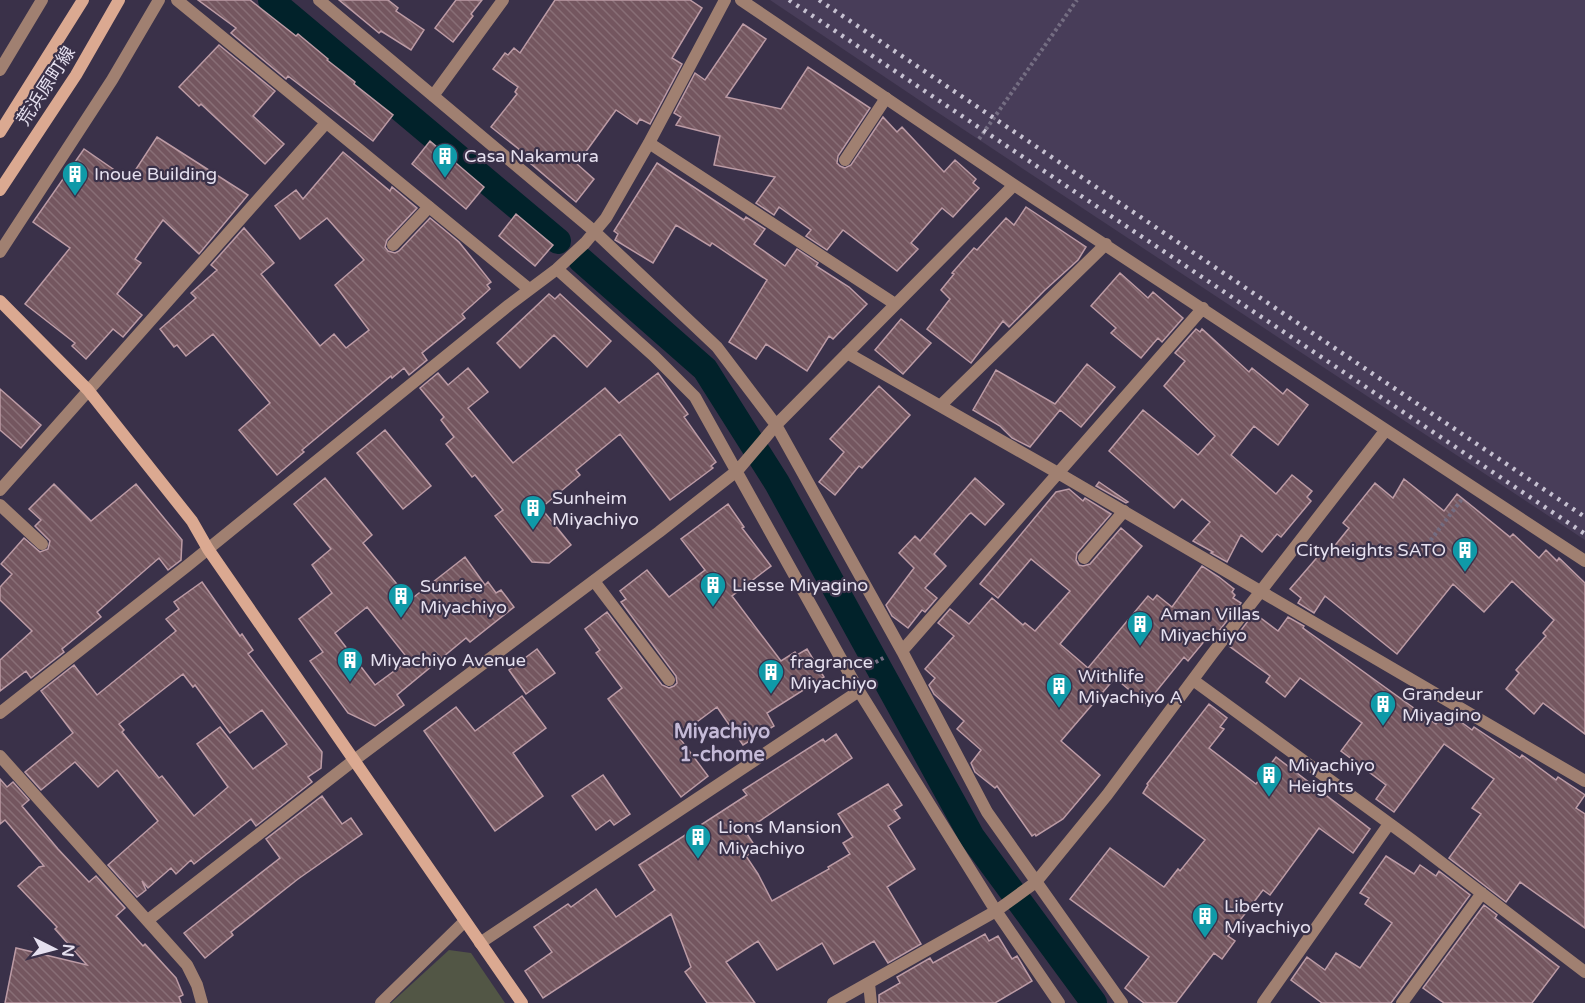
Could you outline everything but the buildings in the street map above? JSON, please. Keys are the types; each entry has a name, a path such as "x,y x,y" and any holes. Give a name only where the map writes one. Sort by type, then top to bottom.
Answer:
{"street":[{"path":"0,70 42,0"},
{"name":"荒浜原町線","path":"0,132 83,0"},
{"name":"荒浜原町線","path":"0,190 76,75 119,0"},
{"path":"0,252 112,80 159,0"},
{"path":"177,0 529,289"},
{"path":"319,0 594,231 717,347 776,425 902,651 987,812 1122,1003"},
{"path":"433,96 503,0"},
{"path":"0,713 208,549 529,289 557,269 585,243 606,218 649,143 724,0"},
{"path":"741,0 1014,185 1585,561"},
{"path":"845,160 886,98"},
{"path":"0,489 326,123"},
{"path":"649,143 895,304"},
{"path":"148,920 353,761 738,470 776,425 1014,185"},
{"path":"393,245 429,207"},
{"path":"940,406 1106,244"},
{"path":"557,269 654,356 695,397 738,470 859,691 996,911 1059,1003"},
{"path":"0,301 88,390 192,521 208,549 353,761 522,1003"},
{"path":"902,651 1203,308"},
{"path":"847,353 1124,511 1585,782"},
{"path":"833,1003 996,911 1036,882 1107,795 1385,431"},
{"path":"0,505 42,544"},
{"path":"1084,558 1124,511"},
{"path":"594,580 669,680"},
{"path":"1193,680 1482,893 1585,972"},
{"path":"480,943 859,691"},
{"path":"0,756 187,965 197,985 202,1003"},
{"path":"1263,1003 1389,824"},
{"path":"1402,1003 1482,893"},
{"path":"381,1003 465,921"},
{"path":"869,983 871,1003"}],"path":[{"path":"975,145 1077,0"},
{"path":"1427,545 1472,487"},
{"path":"863,669 884,658"}],"shaded area":[{"path":"770,0 1585,0 1585,540 931,108"}],"green space":[{"path":"449,950 471,953 505,1003 391,1003"}],"waterway":[{"path":"271,0 558,241"},
{"path":"581,260 705,369 777,483 972,837 1094,1003"}],"railway":[{"path":"789,0 1585,534"},
{"path":"819,0 1585,517"}],"place":[{"name":"Casa Nakamura","path":"445,179"},
{"name":"Inoue Building","path":"75,197"},
{"name":"Sunheim Miyachiyo","path":"533,531"},
{"name":"Cityheights SATO","path":"1465,573"},
{"name":"Liesse Miyagino","path":"713,608"},
{"name":"Sunrise Miyachiyo","path":"401,619"},
{"name":"Aman Villas Miyachiyo","path":"1140,647"},
{"name":"Miyachiyo Avenue","path":"350,683"},
{"name":"fragrance Miyachiyo","path":"771,695"},
{"name":"Withlife Miyachiyo A","path":"1059,709"},
{"name":"Grandeur Miyagino","path":"1383,727"},
{"name":"Miyachiyo Heights","path":"1269,798"},
{"name":"Lions Mansion Miyachiyo","path":"698,860"},
{"name":"Liberty Miyachiyo","path":"1205,939"}],"district":[{"name":"Miyachiyo 1-chome","path":"722,744"}]}
